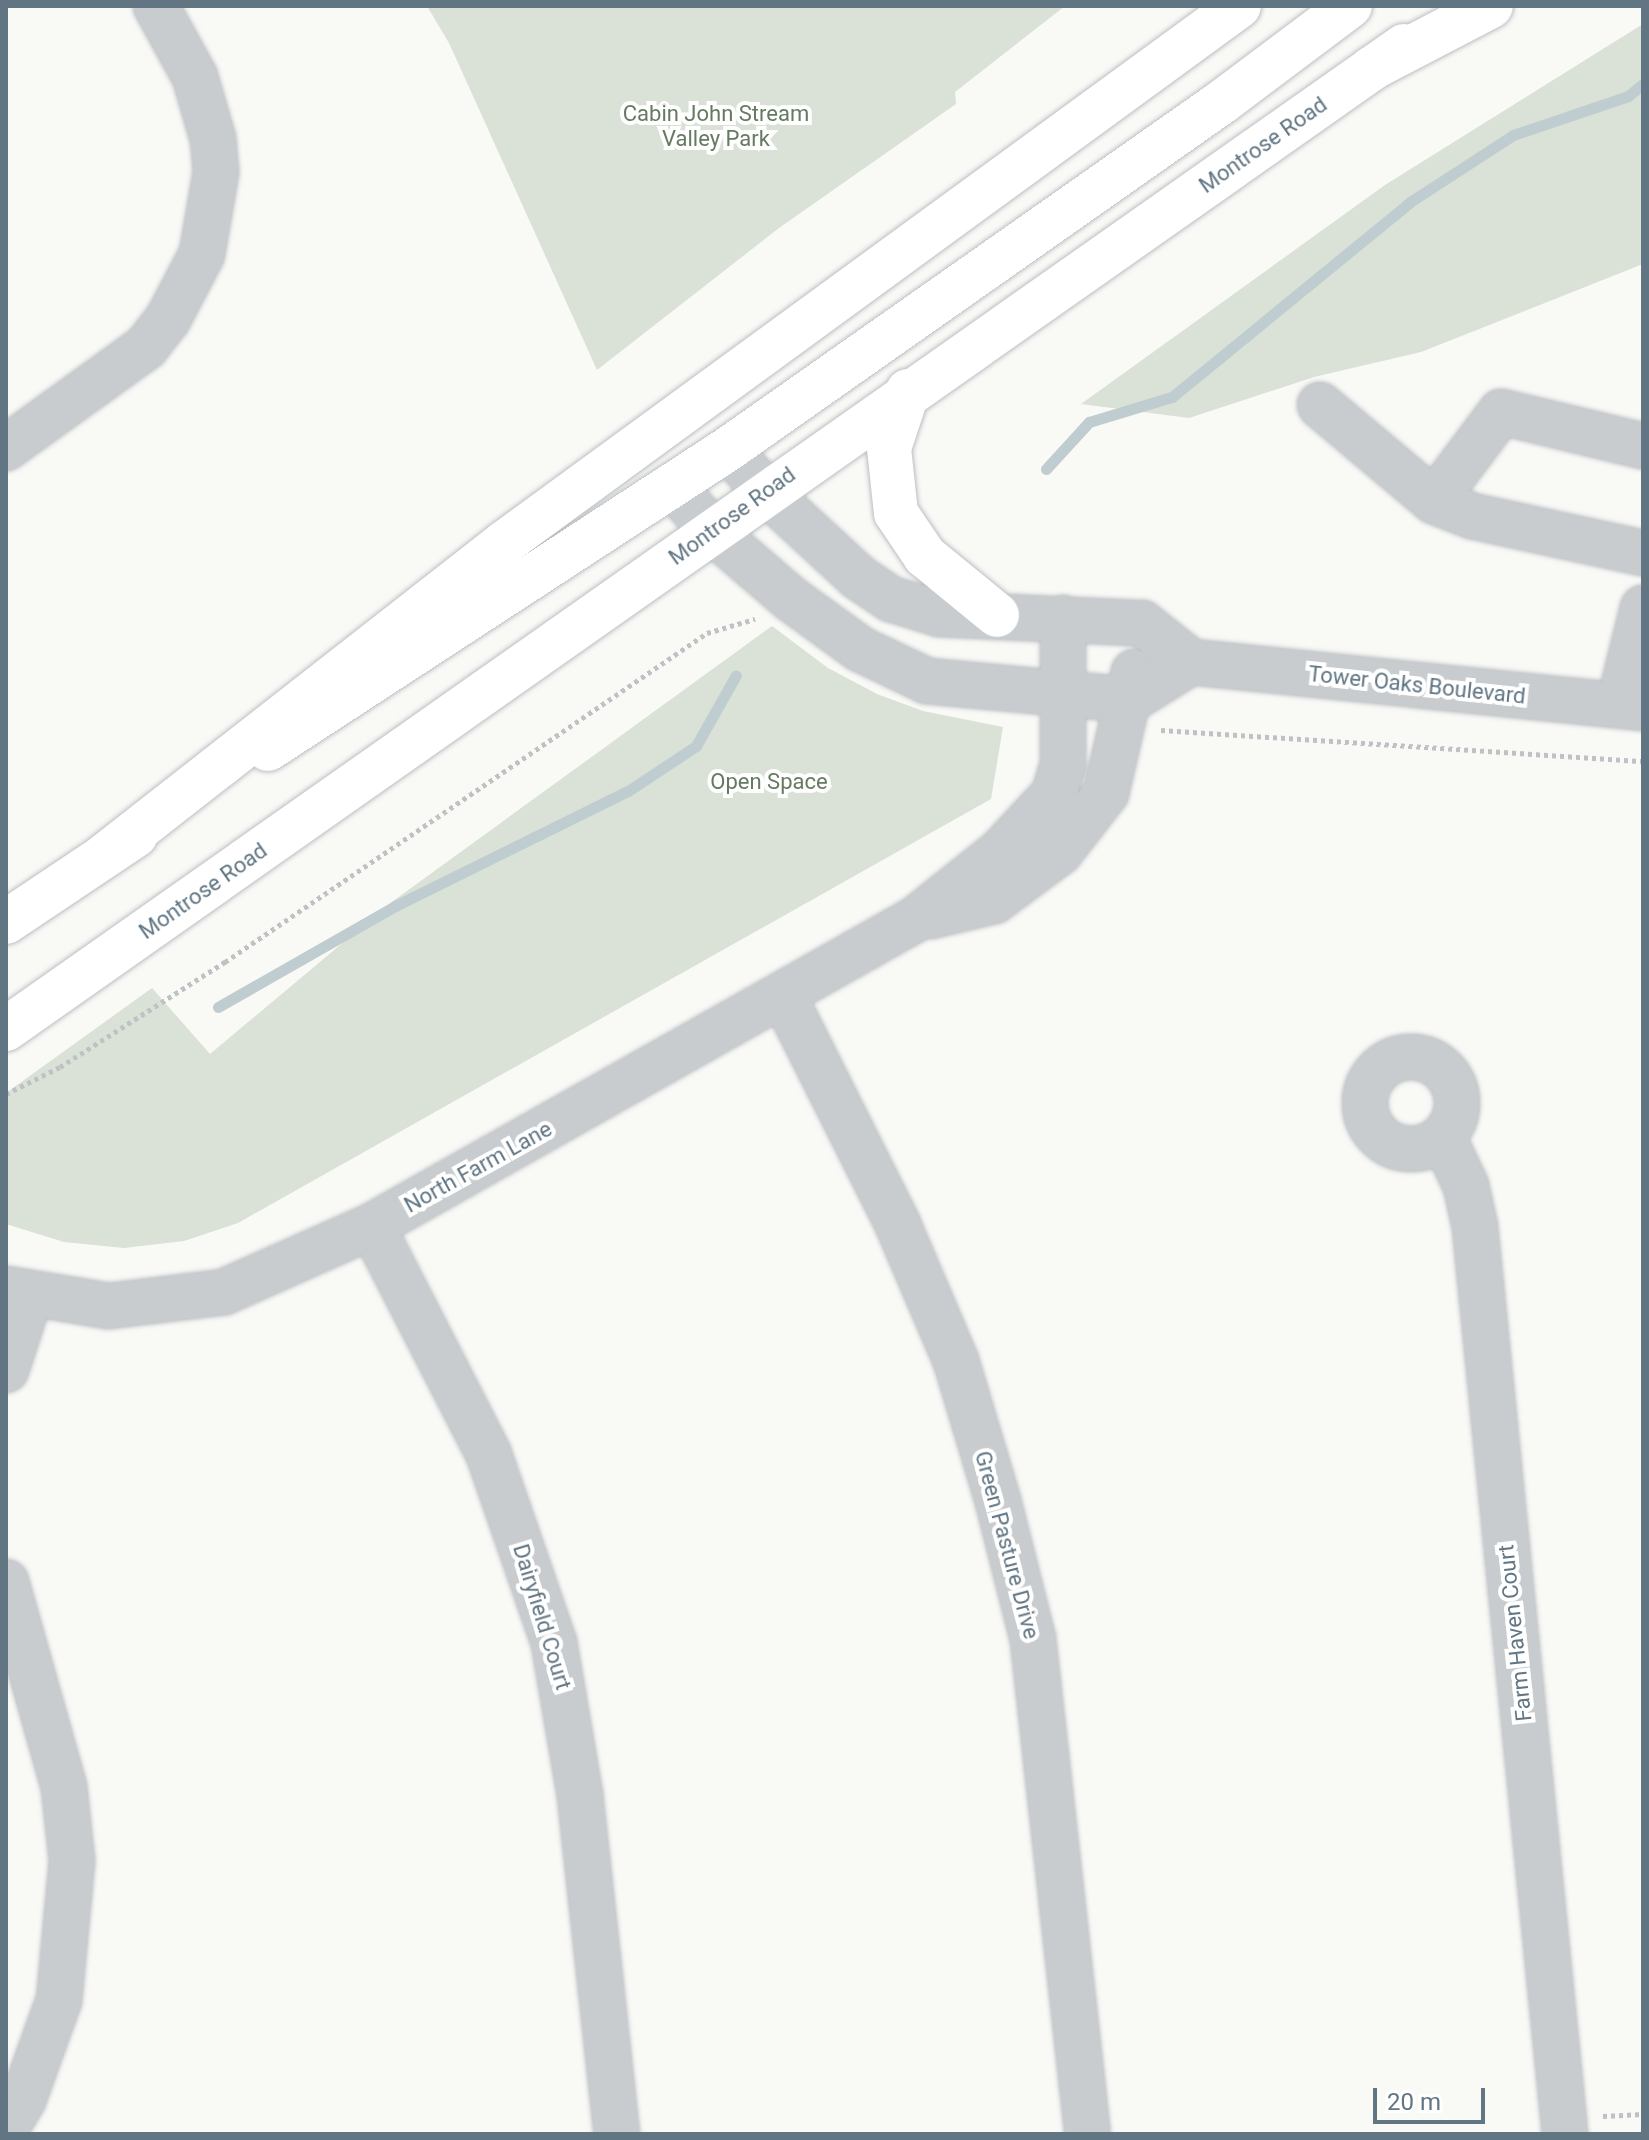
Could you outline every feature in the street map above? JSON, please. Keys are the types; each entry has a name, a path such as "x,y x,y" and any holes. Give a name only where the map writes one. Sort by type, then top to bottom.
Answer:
{"main road":[{"path":"104,856 504,543 1239,6"},
{"path":"6,922 728,449 1222,102 1350,6"},
{"name":"Montrose Road","path":"6,1029 908,391 1460,6"},
{"path":"1372,68 1491,6"},
{"path":"908,391 889,448 896,513 925,556 997,615"}],"street":[{"path":"6,448 146,347 168,319 202,254 216,172 213,139 195,77 156,6"},
{"path":"1320,405 1434,501 1472,516 1643,553"},
{"path":"1434,501 1501,412 1643,446"},
{"path":"673,486 712,531 791,599 860,649 914,674 974,689 1062,695 1127,714 1191,662 1142,623 940,614 891,599 858,577 766,492 728,449"},
{"path":"1631,707 1643,608"},
{"name":"North Farm Lane","path":"18,1292 109,1306 224,1292 372,1226 916,919 1000,852 1054,794 1063,765 1063,618"},
{"name":"North Farm Lane","path":"916,919 994,901 1060,852 1106,793 1127,714 1142,623"},
{"name":"Tower Oaks Boulevard","path":"1191,662 1631,707"},
{"name":"Green Pasture Drive","path":"783,995 904,1239 956,1361 998,1501 1033,1639 1088,2134"},
{"name":"Farm Haven Court","path":"1443,1137 1466,1186 1475,1227 1584,2125"},
{"name":"Dairyfield Court","path":"372,1226 489,1455 554,1643 578,1779 617,2134"},
{"path":"6,1370 18,1292"},
{"path":"6,1582 64,1787 72,1861 59,2000 23,2100 6,2128"}],"path":[{"path":"6,1094 60,1067 225,962 707,633 757,619 772,622"},
{"path":"1127,714 1643,761"},
{"path":"1584,2125 1643,2114"}],"green space":[{"name":"Cabin John Stream Valley Park","path":"427,6 1065,6 955,92 956,104 779,228 597,370 449,43"},
{"path":"1643,24 1643,264 1421,352 1314,377 1189,418 1081,404 1385,185"},
{"name":"Open Space","path":"772,626 828,668 877,694 923,711 1003,727 991,799 238,1223 184,1241 124,1248 64,1242 6,1224 6,1093 152,988 210,1054 389,904"}],"waterway":[{"path":"1046,469 1089,422 1172,397 1410,202 1513,135 1628,96 1643,84"},
{"path":"218,1007 395,906 628,791 696,746 736,675"}]}
